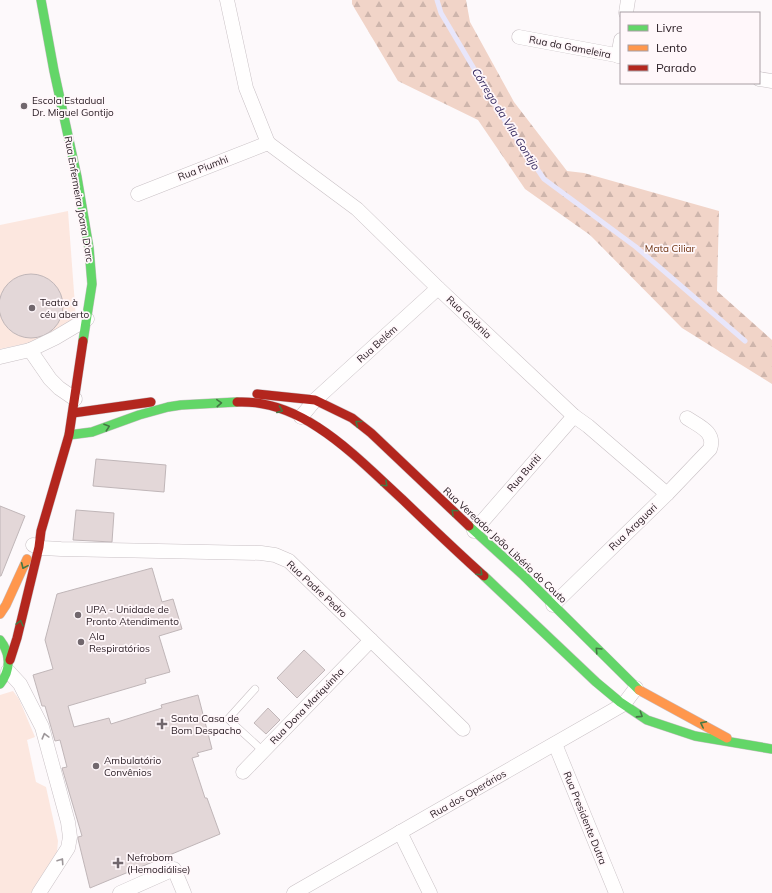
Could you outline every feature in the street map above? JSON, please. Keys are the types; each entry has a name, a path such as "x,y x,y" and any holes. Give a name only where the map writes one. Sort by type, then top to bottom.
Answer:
{"main road":[{"name":"Rua Enfermeira Joana D'arc","path":"0,684 4,680 17,638 36,546 69,435 92,284 91,260 81,199 41,0"},
{"path":"73,413 169,399 219,395 244,398"},
{"name":"Rua Vereador João Libério do Couto","path":"244,398 269,395 315,400 352,418 371,433 474,531 524,575 636,688 656,701 708,726 736,744"},
{"name":"Rua Vereador João Libério do Couto","path":"244,398 266,404 301,417 346,447 591,677 620,702 648,720 695,736 772,749"},
{"path":"69,435 92,432 139,415 168,407 244,398"},
{"name":"Rua Enfermeira Joana D'arc","path":"0,614 36,546"},
{"path":"0,640 7,650 9,666"}],"street":[{"path":"227,0 246,88 268,143"},
{"path":"626,12 628,0"},
{"name":"Rua da Gameleira","path":"519,37 620,56"},
{"path":"760,79 772,81"},
{"name":"Rua Piumhi","path":"138,194 268,143"},
{"name":"Rua Goiânia","path":"268,143 357,209 438,288 574,416 588,426 667,494"},
{"name":"Rua Belém","path":"301,417 315,400 438,288"},
{"path":"0,357 30,350 55,338 87,319"},
{"path":"30,350 50,379 59,388 75,399"},
{"name":"Rua Buriti","path":"474,531 574,416"},
{"name":"Rua Araguari","path":"553,605 667,494 710,449 712,443 711,437 706,430 687,418"},
{"name":"Rua Padre Pedro","path":"36,546 261,553 275,555 289,561 463,729"},
{"name":"Rua Dona Mariquinha","path":"243,772 371,640"},
{"path":"9,666 42,727 68,822 70,837 68,848 39,893"},
{"name":"Rua dos Operários","path":"294,893 624,704 636,688"},
{"name":"Rua Presidente Dutra","path":"555,744 616,893"},
{"path":"400,832 430,893"},
{"path":"120,893 174,870 184,893"}],"lane":[{"path":"255,689 228,719 263,751"}],"green space":[{"name":"Mata Ciliar","path":"352,0 466,0 470,22 514,102 567,171 584,173 719,211 717,291 772,340 772,384 682,328 590,235 525,189 478,120 398,81 352,4"}],"shaded area":[{"path":"68,211 76,319 47,339 0,349 0,225"},
{"path":"13,691 19,699 35,737 27,740 36,782 46,787 58,841 57,852 31,893 0,893 0,695"}],"building":[{"name":"Teatro à céu aberto","path":"25,274 37,274 54,283 61,294 63,306 61,318 54,329 37,338 25,338 13,333 4,324 -1,312 -1,300 4,288 13,279"},
{"path":"96,459 166,465 164,492 93,486"},
{"path":"0,506 25,516 1,576 0,576"},
{"path":"76,510 114,513 112,542 73,540"},
{"path":"152,568 162,602 173,599 182,629 159,636 170,672 145,679 146,683 68,706 74,727 109,718 111,724 162,708 161,705 198,695 212,749 197,753 199,756 192,758 205,798 207,798 220,834 90,888 78,839 78,837 82,836 62,768 67,767 60,740 55,741 45,706 42,706 33,675 53,669 45,640 57,594"},
{"path":"304,650 325,670 297,698 277,678"},
{"path":"268,708 280,720 266,734 254,723"}],"waterway":[{"name":"Córrego da Vila Gontijo","path":"437,0 441,13 508,126 544,179 636,247 745,341"}],"traffic: fast":[{"path":"41,0 54,71 77,177 89,248 92,284 83,341"},
{"path":"69,435 92,432 139,415 168,407 237,402"},
{"path":"469,526 523,575 639,690"},
{"path":"484,576 596,682 620,702 647,720 695,736 772,749"},
{"path":"0,640 4,645 8,656 8,668 4,679 0,684"}],"traffic: slow":[{"path":"0,614 6,605 27,559"},
{"path":"639,690 727,738"}],"traffic: jam":[{"path":"10,660 17,638 39,547 41,531 69,435 83,341"},
{"path":"257,394 315,400 352,418 371,433 469,526"},
{"path":"73,413 151,402"},
{"path":"237,402 261,404 285,410 328,434 367,466 484,576"}],"place":[{"name":"Escola Estadual Dr. Miguel Gontijo","path":"24,106"},
{"name":"Teatro à céu aberto","path":"32,308"},
{"name":"UPA - Unidade de Pronto Atendimento","path":"78,615"},
{"name":"Ala Respiratórios","path":"81,642"},
{"name":"Santa Casa de Bom Despacho","path":"162,724"},
{"name":"Ambulatório Convênios","path":"96,766"},
{"name":"Nefrobom (Hemodiálise)","path":"118,863"}]}
